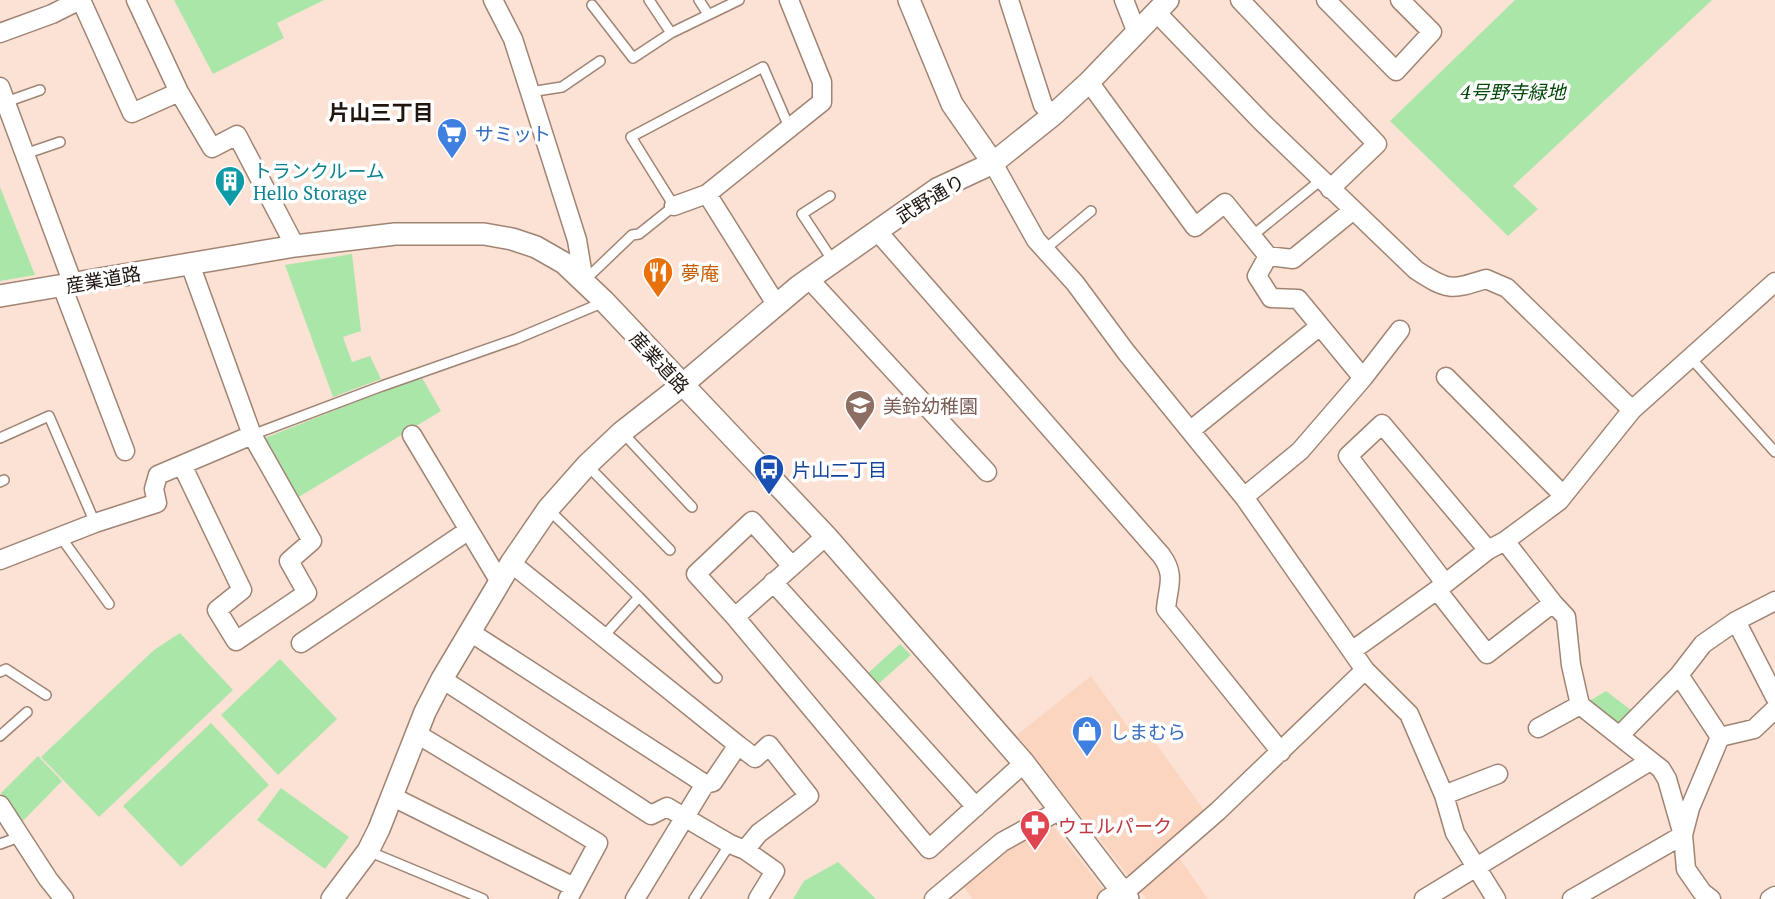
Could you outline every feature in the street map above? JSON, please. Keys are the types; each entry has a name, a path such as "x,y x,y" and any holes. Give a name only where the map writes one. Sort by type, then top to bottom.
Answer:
{"street":[{"path":"0,33 81,0 132,113 179,92"},
{"path":"136,0 179,92 212,148 237,135 295,246"},
{"path":"493,0 513,39 578,240 584,282"},
{"path":"674,206 707,194 822,102 822,82 789,0"},
{"path":"909,0 952,104 993,163 1044,251 1075,283 1126,352 1244,497 1365,670 1409,714 1444,795 1455,833 1496,899"},
{"path":"1009,0 1043,105 1053,115"},
{"path":"1124,0 1137,33"},
{"path":"1240,0 1377,144 1325,184"},
{"path":"1326,0 1396,71 1432,33 1399,0"},
{"path":"1162,6 1325,184 1416,270 1454,289 1486,279 1507,288 1632,410"},
{"name":"武野通り","path":"338,898 368,851 442,679 511,563 548,509 587,465 622,432 809,279 937,189 993,163 1089,82 1162,6"},
{"path":"1089,82 1195,227 1225,203 1268,256 1293,259 1352,211"},
{"path":"3,95 125,451"},
{"path":"707,194 776,304"},
{"path":"878,232 1161,555 1171,575 1166,609 1281,752"},
{"name":"産業道路","path":"0,296 295,246 395,234 484,234 536,247 564,263 584,282 826,536 1024,764 1060,810 1119,896"},
{"path":"1268,256 1257,276 1262,287 1271,298 1298,299 1363,378"},
{"path":"182,465 242,590 217,610 236,641 307,593 289,561 312,541 252,435 190,264"},
{"path":"809,279 987,472"},
{"path":"1353,650 1559,501 1632,410 1775,282"},
{"path":"1191,430 1320,326"},
{"path":"1244,497 1300,451 1400,330"},
{"path":"1446,377 1563,495"},
{"path":"1488,550 1382,424 1348,456 1487,654 1553,603"},
{"path":"0,561 60,536 156,503 154,489 158,475 252,435"},
{"path":"412,435 500,582"},
{"path":"791,565 752,521 696,574 929,849 1024,764"},
{"path":"301,643 469,530"},
{"path":"735,617 826,536"},
{"path":"1506,541 1566,617 1571,664 1580,705 1661,769 1667,779 1683,835 1686,869 1702,892 1711,899"},
{"path":"511,563 755,758 769,745 809,796 737,847"},
{"path":"773,582 976,807"},
{"path":"1620,735 1679,675 1703,644 1736,621 1775,601"},
{"path":"1736,621 1775,697"},
{"path":"470,632 705,783 713,782 738,745"},
{"path":"1119,896 1218,811 1365,670"},
{"path":"1679,675 1720,737"},
{"path":"442,679 651,815 667,807 775,871 758,899"},
{"path":"1538,728 1580,705"},
{"path":"1720,737 1754,729 1775,709"},
{"path":"393,797 571,893 598,843 417,734"},
{"path":"1572,899 1683,835 1690,808 1720,737"},
{"path":"1424,899 1650,761"},
{"path":"1444,795 1498,774"},
{"path":"635,899 705,783"},
{"path":"0,805 19,837 64,899"},
{"path":"934,899 1002,842 1060,810"},
{"path":"1770,899 1775,895"}],"lane":[{"path":"649,0 671,33"},
{"path":"699,0 708,15"},
{"path":"592,5 633,58 671,33 739,0"},
{"path":"530,92 562,87 600,61"},
{"path":"584,282 632,235 639,234 674,206 631,137 764,67 789,127"},
{"path":"3,95 40,90"},
{"path":"25,154 60,142"},
{"path":"1252,236 1325,184"},
{"path":"830,196 802,214 834,262"},
{"path":"1044,251 1091,211"},
{"path":"252,435 516,339 604,302"},
{"path":"1690,357 1775,452"},
{"path":"0,438 49,416 95,523"},
{"path":"622,432 692,507"},
{"path":"587,465 670,550"},
{"path":"548,509 639,597 717,678"},
{"path":"60,536 109,604"},
{"path":"603,638 639,597"},
{"path":"0,672 6,669 47,695"},
{"path":"0,736 27,712"},
{"path":"0,844 19,837"},
{"path":"694,899 737,847"},
{"path":"368,851 483,899"}],"shaded area":[{"path":"1091,676 1136,738 1146,730 1206,813 1131,879 1017,735"},
{"name":"ウェルパーク","path":"1044,825 1055,828 1103,889 1103,895 1098,899 973,899 962,885 1005,848"},
{"path":"1178,856 1208,899 1146,899 1140,890"}],"green space":[{"path":"174,0 324,0 277,23 284,38 213,74"},
{"name":"4号野寺緑地","path":"1515,0 1712,0 1513,186 1538,209 1508,236 1390,121"},
{"path":"0,187 35,275 0,281"},
{"path":"352,254 361,331 343,337 352,362 370,356 381,379 333,397 285,265"},
{"path":"421,376 441,411 297,498 260,440"},
{"path":"180,633 233,690 99,817 41,757 154,650"},
{"path":"900,644 911,655 876,686 866,675"},
{"path":"280,659 337,719 278,775 221,715"},
{"path":"1606,691 1636,714 1620,731 1586,703"},
{"path":"211,723 269,785 181,867 123,806"},
{"path":"38,756 62,781 22,822 1,793"},
{"path":"281,788 349,837 325,869 257,820"},
{"path":"838,862 876,899 793,899 804,881"}],"place":[{"name":"サミット","path":"452,160"},
{"name":"トランクルーム Hello Storage","path":"230,208"},
{"name":"夢庵","path":"658,299"},
{"name":"美鈴幼稚園","path":"860,432"},
{"name":"片山二丁目","path":"769,496"},
{"name":"しまむら","path":"1087,758"},
{"name":"ウェルパーク","path":"1035,852"}],"district":[{"name":"片山三丁目","path":"381,112"}]}
